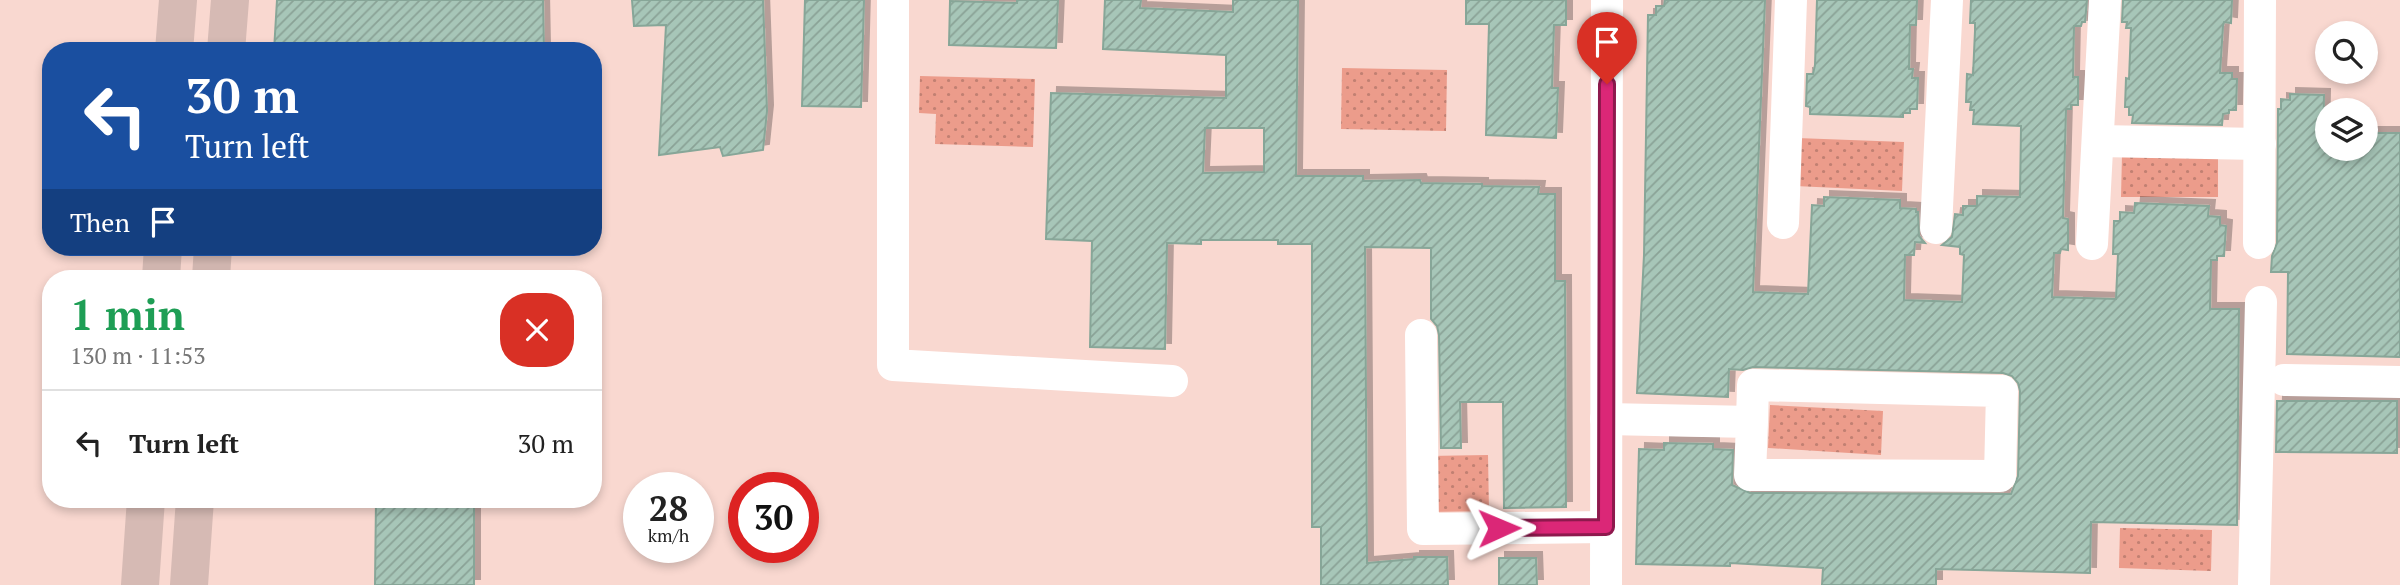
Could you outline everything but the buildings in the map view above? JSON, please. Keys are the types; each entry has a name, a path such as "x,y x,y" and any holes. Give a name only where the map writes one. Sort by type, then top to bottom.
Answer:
{"main road":[{"path":"175,42 178,0"},
{"path":"227,42 230,0"},
{"path":"139,585 145,508"},
{"path":"188,585 194,508"}],"street":[{"path":"892,0 892,365 1172,381"},
{"path":"1606,585 1607,0"},
{"path":"1783,223 1791,0"},
{"path":"1936,228 1947,0"},
{"path":"2092,244 2105,0"},
{"path":"2259,243 2260,0"},
{"path":"2098,141 2260,144"},
{"path":"2255,585 2261,302"},
{"path":"1421,335 1423,529 1606,527"},
{"path":"2284,380 2400,382"},
{"path":"1753,385 2001,391 2000,475 1750,475 1752,422 1753,385"},
{"path":"1606,419 1752,422"}],"shaded area":[{"path":"1342,68 1447,70 1446,131 1341,129"},
{"path":"920,76 1035,79 1033,147 935,144 936,114 919,113"},
{"path":"1797,138 1904,142 1902,191 1795,186"},
{"path":"2122,155 2218,155 2218,197 2121,197"},
{"path":"1770,405 1883,411 1881,455 1768,448"},
{"path":"1488,455 1489,511 1428,512 1427,456"},
{"path":"2120,528 2212,530 2211,571 2119,568"}],"route":[{"path":"1499,528 1606,527 1607,84"}]}
